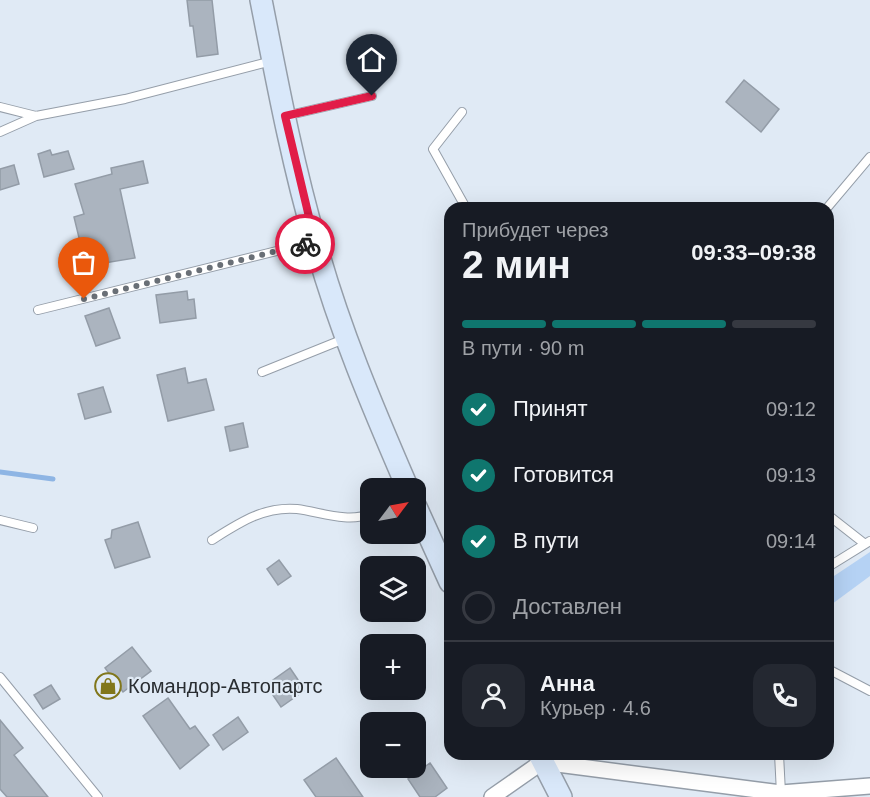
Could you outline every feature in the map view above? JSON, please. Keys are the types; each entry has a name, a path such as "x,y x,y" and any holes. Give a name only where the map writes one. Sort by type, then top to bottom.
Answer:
{"main road":[{"path":"261,0 285,116 315,242 347,338 382,431 403,478"},
{"path":"426,529 444,569"},
{"path":"546,760 561,797"}],"street":[{"path":"492,797 541,760"},
{"path":"564,760 781,794 870,786"}],"lane":[{"path":"0,132 36,116 125,99 273,61"},
{"path":"285,116 372,96"},
{"path":"0,107 36,116"},
{"path":"462,112 433,149 463,202"},
{"path":"832,202 870,157"},
{"path":"38,310 315,242"},
{"path":"262,372 347,338"},
{"path":"212,540 251,516 272,511 296,509 343,517 360,515"},
{"path":"834,518 868,542 834,563"},
{"path":"0,520 33,528"},
{"path":"834,672 870,691"},
{"path":"0,677 98,797"},
{"path":"779,760 781,794"}],"shaded area":[{"path":"870,552 870,576 834,603 834,576"}],"building":[{"path":"187,0 212,0 218,54 197,57"},
{"path":"744,80 779,109 761,132 726,102"},
{"path":"50,150 52,155 68,151 74,169 44,177 38,154"},
{"path":"143,161 148,183 120,189 135,258 98,264 100,271 70,278 64,254 82,250 74,217 84,214 75,184 112,174 111,168"},
{"path":"14,165 19,184 0,190 0,169"},
{"path":"187,291 188,300 194,299 196,318 160,323 156,295"},
{"path":"109,308 120,338 96,346 85,316"},
{"path":"185,368 188,383 206,379 214,410 168,421 157,375"},
{"path":"103,387 111,412 85,419 78,394"},
{"path":"243,423 248,447 230,451 225,427"},
{"path":"138,522 150,557 115,568 105,540 111,538 112,530"},
{"path":"279,560 291,576 278,585 267,569"},
{"path":"132,647 151,671 123,692 105,668"},
{"path":"290,668 305,690 281,707 266,685"},
{"path":"51,685 60,699 43,709 34,695"},
{"path":"168,698 190,729 195,726 209,745 180,769 143,716"},
{"path":"238,717 248,732 223,750 213,735"},
{"path":"0,720 23,748 14,755 48,797 7,797 0,789"},
{"path":"336,758 363,797 316,797 304,780"},
{"path":"430,763 447,788 435,797 420,797 408,779 426,778 426,766"}],"waterway":[{"path":"0,472 53,479"}],"way so far":[{"path":"84,299 305,244"}],"place":[{"name":"Командор-Автопартс","path":"108,686"}],"route":[{"path":"305,244 315,242 285,116 372,96"}]}
